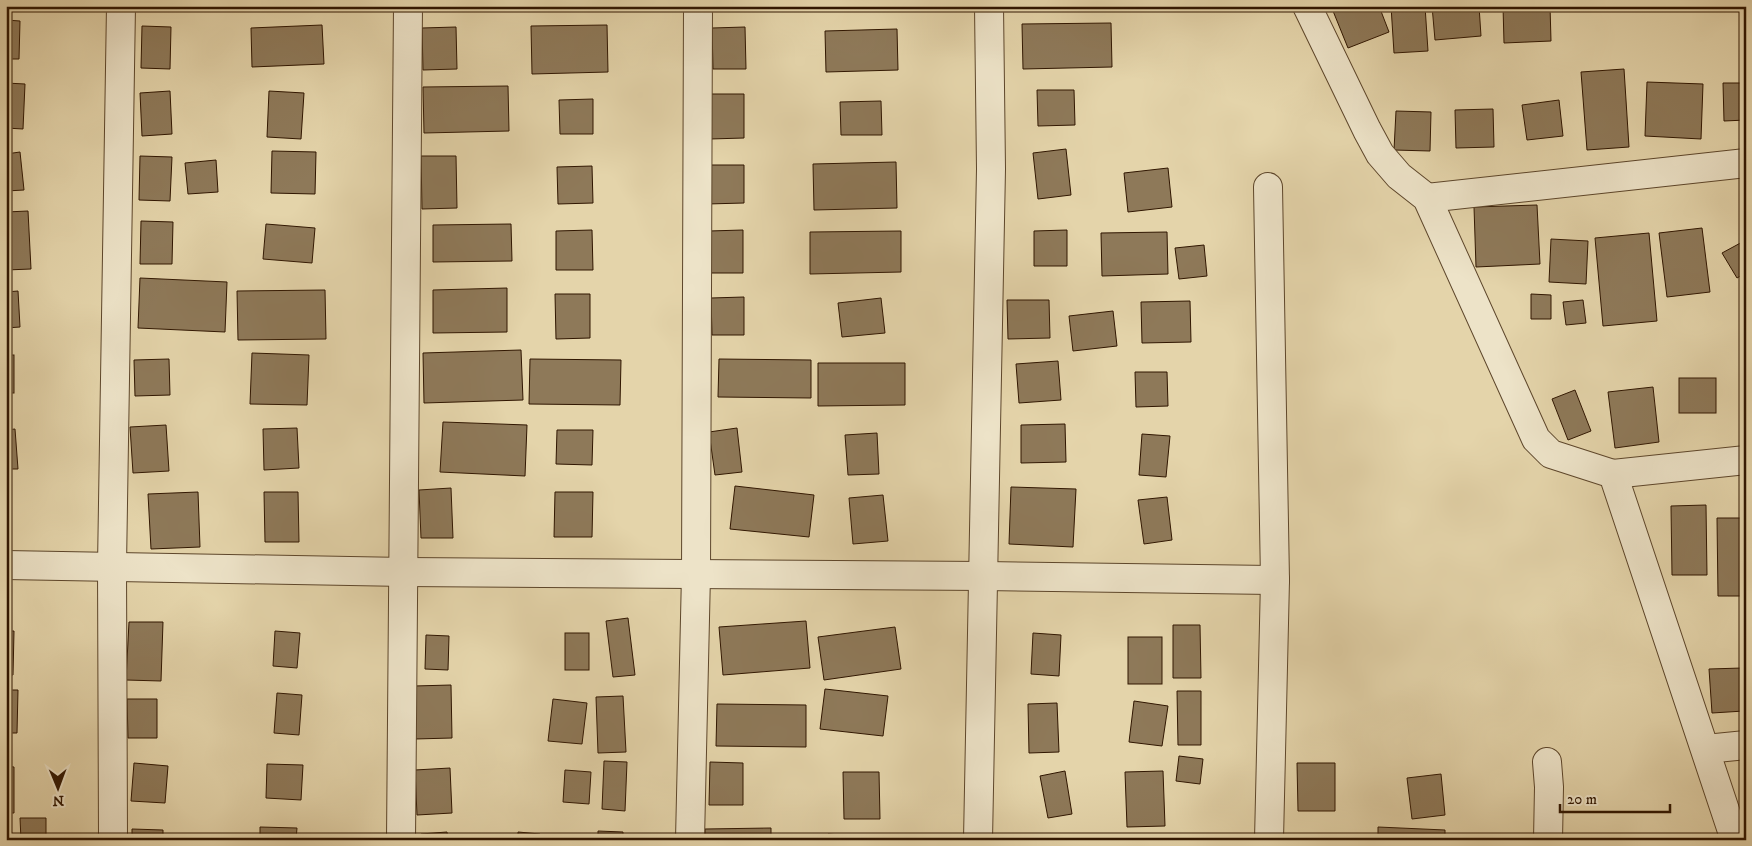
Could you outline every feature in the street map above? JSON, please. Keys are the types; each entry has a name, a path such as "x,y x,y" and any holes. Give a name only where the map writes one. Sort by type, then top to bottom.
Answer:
{"street":[{"path":"112,840 112,566 121,6"},
{"path":"401,840 405,572 408,6"},
{"path":"690,840 696,574 698,6"},
{"path":"978,840 991,169 989,6"},
{"path":"1307,6 1380,154 1398,176 1427,198 1536,439 1551,454 1612,474 1746,460"},
{"path":"1427,198 1746,163"},
{"path":"1268,187 1275,580 1269,840"},
{"path":"1612,474 1735,840"},
{"path":"6,565 405,572 1275,580"},
{"path":"1706,749 1746,745"},
{"path":"1547,762 1549,788 1548,840"}],"building":[{"path":"1331,6 1379,6 1389,32 1348,48"},
{"path":"1391,6 1425,6 1428,51 1394,53"},
{"path":"1432,6 1479,6 1481,36 1435,40"},
{"path":"1503,6 1550,6 1551,41 1504,43"},
{"path":"6,20 20,21 19,59 6,59"},
{"path":"1111,23 1112,67 1023,69 1022,24"},
{"path":"322,25 324,64 252,67 251,28"},
{"path":"607,25 608,72 532,74 531,26"},
{"path":"142,26 171,27 170,69 141,68"},
{"path":"456,27 457,69 423,70 422,28"},
{"path":"745,27 746,69 713,69 712,28"},
{"path":"897,29 898,70 826,72 825,31"},
{"path":"1624,69 1629,147 1587,150 1581,72"},
{"path":"1647,82 1703,84 1701,139 1645,136"},
{"path":"6,83 25,84 23,129 6,128"},
{"path":"1723,83 1746,83 1746,120 1724,121"},
{"path":"508,86 509,131 424,133 423,87"},
{"path":"1037,90 1074,90 1075,125 1038,126"},
{"path":"170,91 172,134 142,136 140,93"},
{"path":"269,91 304,93 301,139 267,137"},
{"path":"710,94 744,94 744,138 710,139"},
{"path":"593,99 593,134 560,134 559,100"},
{"path":"1559,100 1563,136 1527,140 1522,105"},
{"path":"881,101 882,135 841,135 840,102"},
{"path":"1493,109 1494,147 1456,148 1455,110"},
{"path":"1396,111 1431,112 1430,151 1394,150"},
{"path":"1066,149 1071,195 1038,199 1033,153"},
{"path":"272,151 316,152 315,194 271,193"},
{"path":"20,152 24,190 6,191 6,154"},
{"path":"140,156 172,157 170,201 139,200"},
{"path":"421,156 456,156 457,208 422,209"},
{"path":"216,160 218,192 188,194 185,163"},
{"path":"896,162 897,208 814,210 813,164"},
{"path":"707,165 744,165 744,203 707,204"},
{"path":"592,166 593,203 558,204 557,167"},
{"path":"1168,168 1172,207 1128,212 1124,173"},
{"path":"1537,205 1540,264 1476,267 1474,207"},
{"path":"28,211 31,269 6,270 6,212"},
{"path":"141,221 173,222 172,264 140,264"},
{"path":"266,224 315,228 312,263 263,259"},
{"path":"511,224 512,261 433,262 433,225"},
{"path":"1702,228 1710,292 1667,297 1659,233"},
{"path":"592,230 593,270 556,270 556,231"},
{"path":"743,230 743,273 709,273 709,231"},
{"path":"1067,230 1067,266 1034,266 1034,231"},
{"path":"901,231 901,272 810,274 810,232"},
{"path":"1167,232 1168,274 1102,276 1101,233"},
{"path":"1649,233 1657,321 1603,326 1595,238"},
{"path":"1551,239 1588,241 1586,284 1549,282"},
{"path":"1746,240 1746,273 1737,278 1722,253"},
{"path":"1204,245 1207,276 1179,279 1175,248"},
{"path":"140,278 227,282 225,332 138,328"},
{"path":"507,288 507,332 433,333 433,290"},
{"path":"325,290 326,339 238,340 237,291"},
{"path":"18,291 20,327 6,328 6,292"},
{"path":"555,294 590,294 590,338 556,339"},
{"path":"1531,294 1551,295 1551,319 1531,319"},
{"path":"744,297 744,335 712,335 711,298"},
{"path":"881,298 885,333 842,337 838,303"},
{"path":"1007,300 1049,300 1050,338 1008,339"},
{"path":"1583,300 1586,323 1566,325 1563,302"},
{"path":"1190,301 1191,342 1142,343 1141,302"},
{"path":"1113,311 1117,346 1073,351 1069,316"},
{"path":"521,350 523,400 424,403 423,353"},
{"path":"252,353 309,355 307,405 250,404"},
{"path":"6,355 14,355 14,393 6,393"},
{"path":"169,359 170,395 135,396 134,360"},
{"path":"530,359 621,360 620,405 529,404"},
{"path":"719,359 811,360 811,398 718,397"},
{"path":"1058,361 1061,400 1019,403 1016,364"},
{"path":"818,363 905,363 905,405 818,406"},
{"path":"1135,372 1167,372 1168,406 1136,407"},
{"path":"1679,378 1716,378 1716,413 1679,413"},
{"path":"1653,387 1659,442 1615,448 1608,392"},
{"path":"1575,390 1591,431 1568,440 1552,399"},
{"path":"443,422 527,425 525,476 440,472"},
{"path":"1065,424 1066,462 1021,463 1021,425"},
{"path":"166,425 169,471 133,473 130,427"},
{"path":"297,428 299,468 264,470 263,429"},
{"path":"737,428 742,472 715,475 709,432"},
{"path":"15,429 18,469 6,469 6,430"},
{"path":"557,430 593,430 592,465 556,464"},
{"path":"877,433 879,474 848,475 845,435"},
{"path":"1142,434 1170,436 1166,477 1139,475"},
{"path":"735,486 814,495 809,537 730,529"},
{"path":"1011,487 1076,489 1073,547 1009,544"},
{"path":"451,488 453,538 421,538 419,490"},
{"path":"6,490 11,491 7,533 6,533"},
{"path":"198,492 200,547 151,549 148,494"},
{"path":"264,492 298,492 299,542 265,542"},
{"path":"555,492 593,492 592,537 554,537"},
{"path":"883,495 888,541 853,544 849,498"},
{"path":"1167,497 1172,540 1144,544 1138,500"},
{"path":"1706,505 1707,575 1672,575 1671,506"},
{"path":"1717,518 1746,518 1746,596 1718,596"},
{"path":"628,618 635,675 613,677 606,621"},
{"path":"806,621 810,668 723,675 719,627"},
{"path":"129,622 163,622 161,681 126,680"},
{"path":"1173,625 1200,625 1201,678 1173,678"},
{"path":"895,627 901,669 824,680 818,637"},
{"path":"6,631 14,631 13,675 6,675"},
{"path":"275,631 300,633 297,668 273,666"},
{"path":"565,633 589,633 589,670 565,670"},
{"path":"1033,633 1061,635 1059,676 1031,674"},
{"path":"426,635 449,636 448,670 425,669"},
{"path":"1128,637 1162,637 1162,684 1128,684"},
{"path":"1742,668 1744,711 1712,713 1709,669"},
{"path":"451,685 452,738 415,739 414,686"},
{"path":"825,689 888,696 883,736 820,729"},
{"path":"6,690 18,690 17,733 6,733"},
{"path":"1177,691 1201,691 1201,745 1178,745"},
{"path":"277,693 302,695 299,735 274,733"},
{"path":"623,696 626,752 598,753 596,697"},
{"path":"127,699 157,699 157,738 128,738"},
{"path":"553,699 587,703 582,744 548,741"},
{"path":"1134,701 1168,706 1162,746 1129,742"},
{"path":"1057,703 1059,752 1029,753 1028,704"},
{"path":"717,704 806,705 806,747 716,746"},
{"path":"1179,756 1203,759 1200,784 1176,781"},
{"path":"604,761 627,762 625,811 602,809"},
{"path":"710,762 743,763 743,805 709,805"},
{"path":"134,763 168,766 165,803 131,801"},
{"path":"1297,763 1335,763 1335,811 1298,811"},
{"path":"267,764 303,765 301,800 266,798"},
{"path":"6,766 14,767 14,813 6,813"},
{"path":"450,768 452,813 417,815 415,770"},
{"path":"565,770 591,772 589,804 563,802"},
{"path":"1065,771 1072,814 1048,818 1040,776"},
{"path":"1163,771 1165,826 1127,827 1125,772"},
{"path":"843,772 879,772 880,819 844,819"},
{"path":"1441,774 1445,815 1412,819 1407,778"},
{"path":"20,818 46,818 46,840 21,840"},
{"path":"260,827 297,828 296,840 260,840"},
{"path":"1378,827 1445,830 1445,840 1378,840"},
{"path":"771,828 771,840 705,840 705,829"},
{"path":"132,829 163,830 163,840 132,840"},
{"path":"6,830 11,831 11,840 6,840"},
{"path":"598,831 623,832 623,840 598,840"},
{"path":"447,832 448,840 421,840 421,834"},
{"path":"518,832 540,834 540,840 518,840"},
{"path":"828,834 877,838 877,840 828,840"},
{"path":"587,837 587,840 548,840 548,838"}]}
